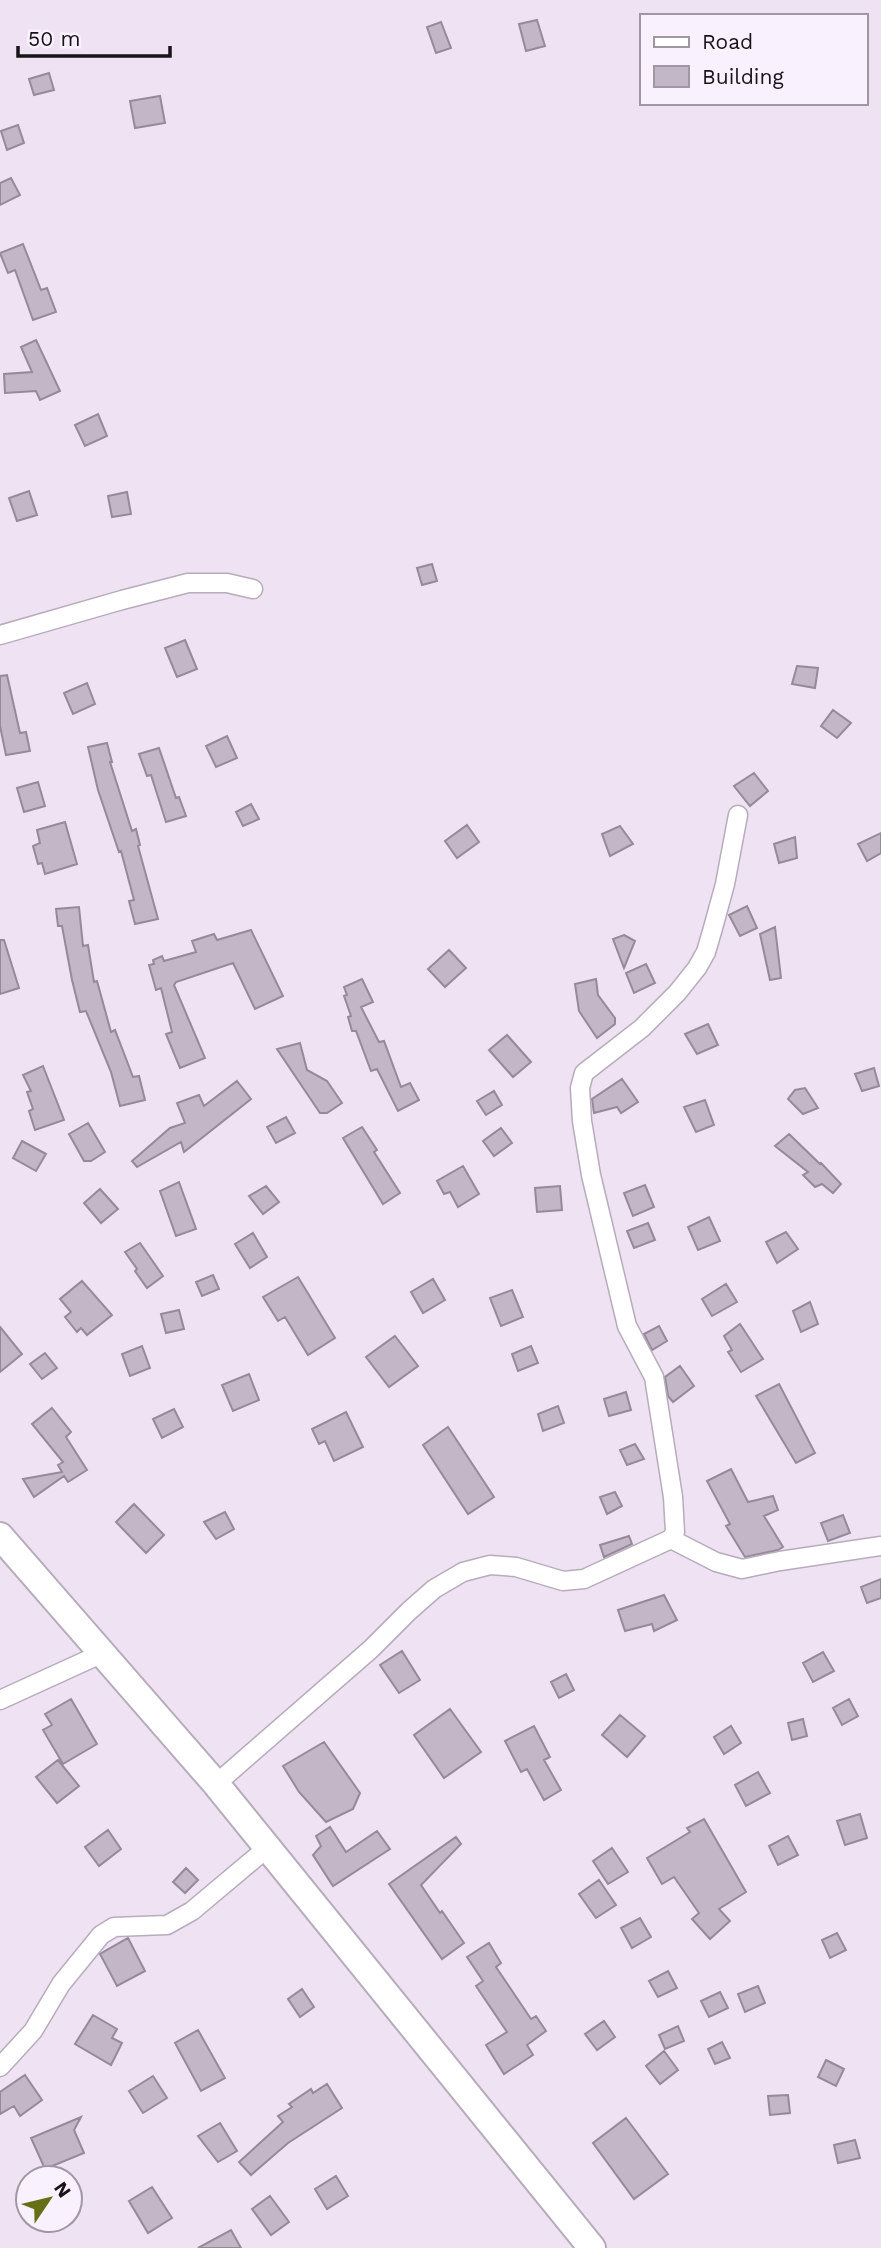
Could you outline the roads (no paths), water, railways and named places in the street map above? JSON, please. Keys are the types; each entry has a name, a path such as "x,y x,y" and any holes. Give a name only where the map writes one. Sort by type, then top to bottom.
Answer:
{"main road":[{"path":"0,1536 216,1784 592,2248"}],"street":[{"path":"0,635 188,583 227,583 253,589"},
{"path":"216,1784 372,1649 434,1589 463,1572 490,1565 516,1567 563,1581 584,1579 671,1539 675,1532 673,1497 654,1377 627,1326 591,1175 582,1121 580,1088 584,1073 642,1028 697,968 706,952 725,884 738,815"},
{"path":"671,1539 716,1562 742,1569 881,1545"},
{"path":"0,1700 103,1653"},
{"path":"0,2067 33,2031 61,1984 101,1935 114,1927 167,1925 192,1911 267,1848"}]}
